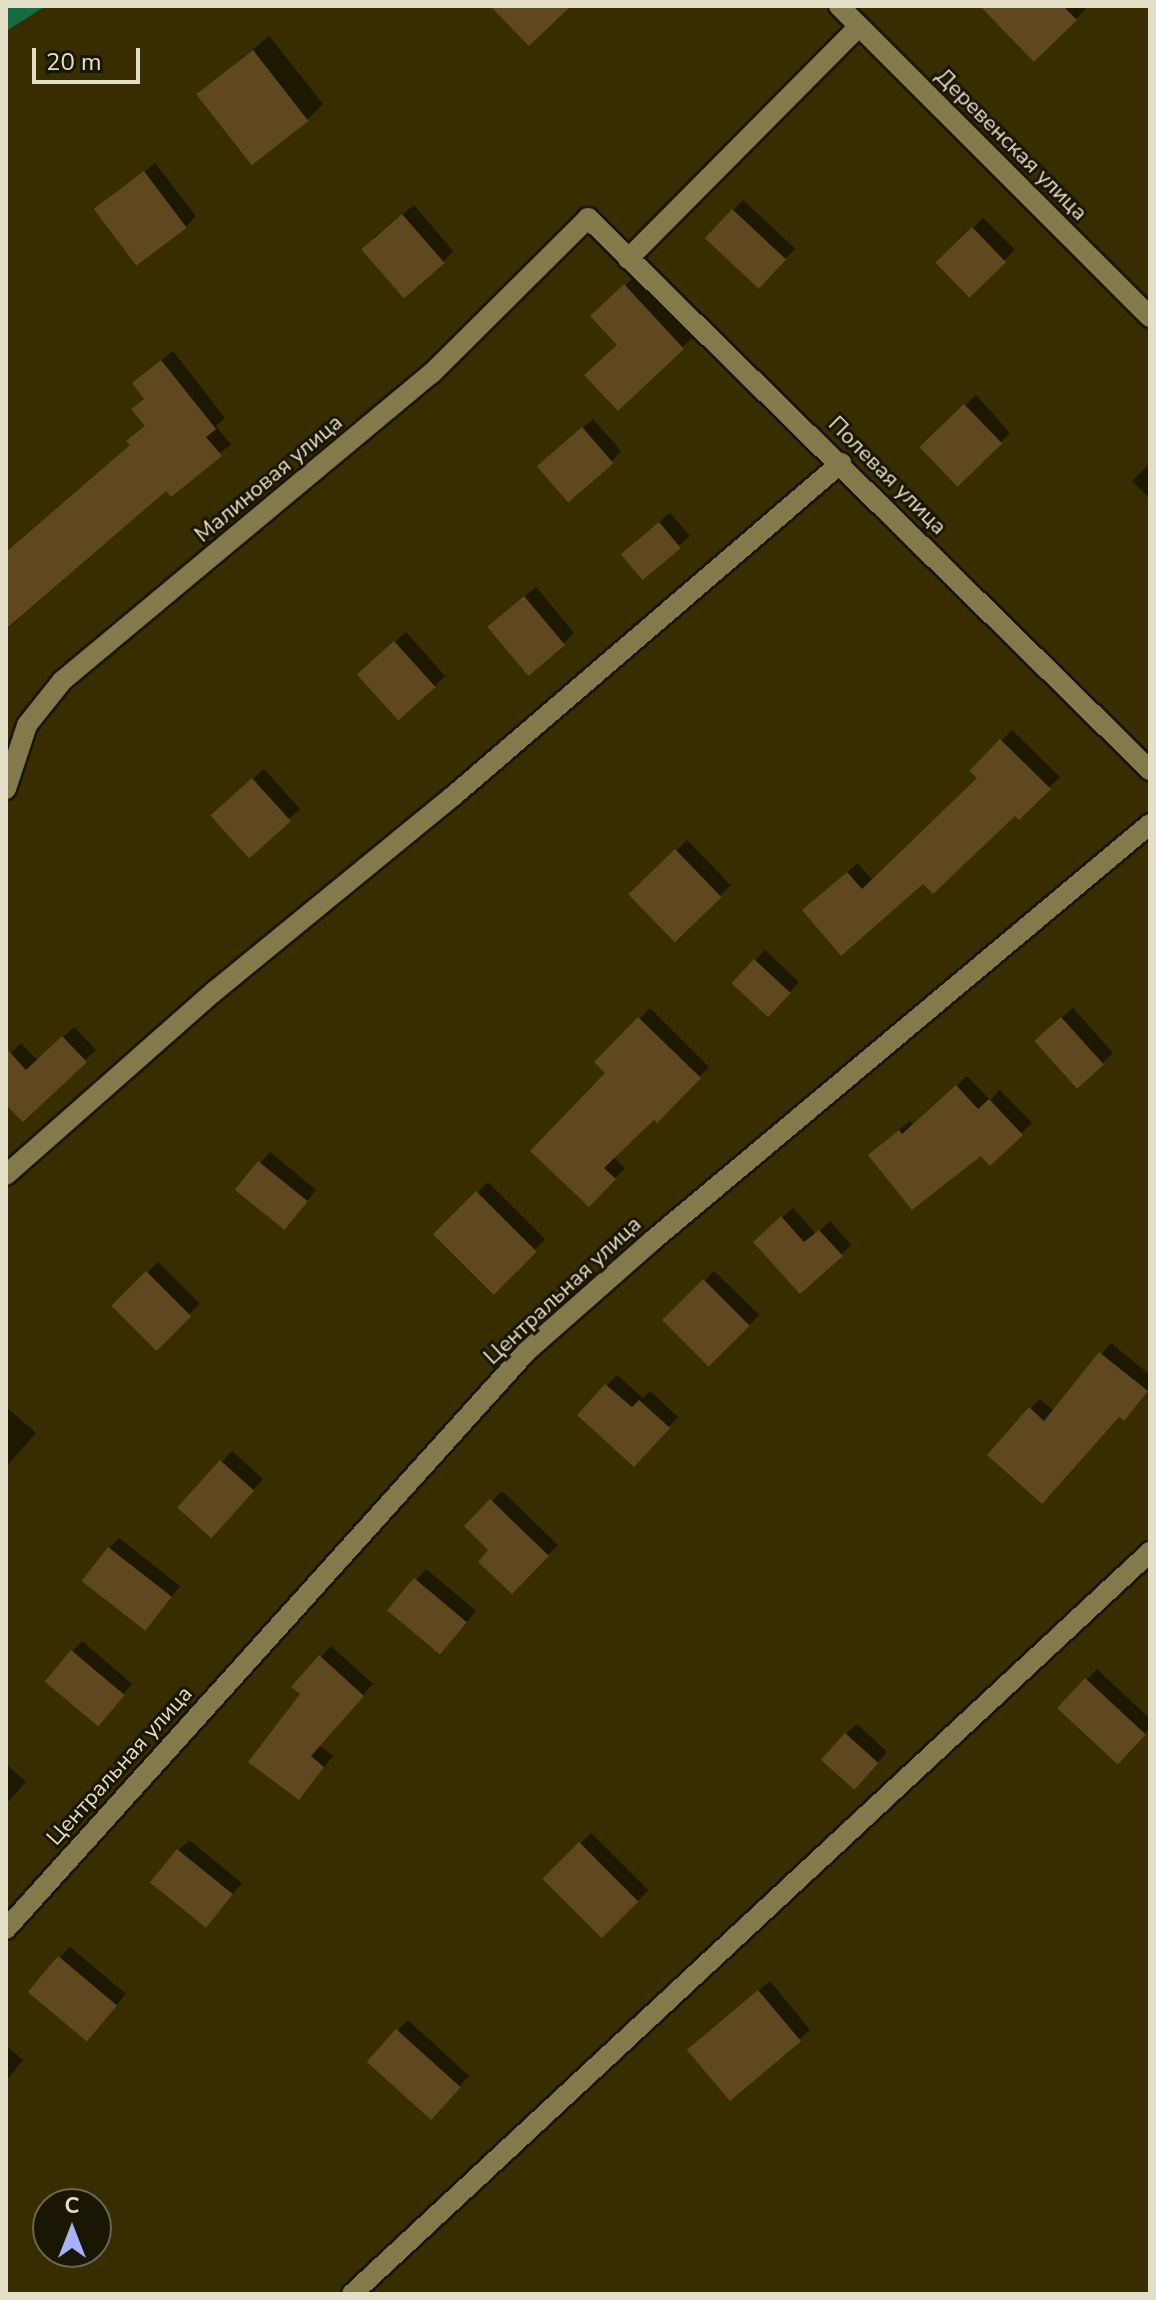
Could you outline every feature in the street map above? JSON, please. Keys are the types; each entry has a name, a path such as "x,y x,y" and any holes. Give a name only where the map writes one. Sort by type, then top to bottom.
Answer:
{"street":[{"name":"Деревенская улица","path":"839,6 1150,317"},
{"path":"628,259 859,26"},
{"name":"Полевая улица","path":"588,218 841,463 1150,770"},
{"name":"Малиновая улица","path":"6,789 27,725 62,681 431,374 588,218"},
{"path":"6,1175 215,991 452,797 841,463"},
{"name":"Центральная улица","path":"6,1929 526,1352 653,1240 1150,824"},
{"path":"352,2294 1150,1552"}],"green space":[{"path":"6,6 46,6 6,31"}],"building":[{"path":"490,6 571,6 529,46"},
{"path":"980,6 1063,6 1077,20 1034,62"},
{"path":"253,50 308,121 252,165 196,94"},
{"path":"144,171 187,228 136,266 94,209"},
{"path":"732,209 786,259 759,289 705,238"},
{"path":"402,214 445,263 404,298 361,249"},
{"path":"972,227 1006,262 969,298 935,262"},
{"path":"624,284 684,349 618,411 584,375 617,345 590,316"},
{"path":"161,360 216,429 206,437 222,456 171,497 166,491 6,629 6,552 130,445 126,441 145,426 131,409 144,399 132,383"},
{"path":"964,404 1002,444 958,487 919,447"},
{"path":"582,427 613,463 568,503 537,466"},
{"path":"659,522 681,548 643,580 621,554"},
{"path":"524,596 565,645 528,676 487,627"},
{"path":"394,641 435,687 398,721 357,674"},
{"path":"1000,739 1051,789 1019,820 1015,816 933,894 923,884 841,956 802,910 847,872 862,889 977,778 969,771"},
{"path":"252,778 291,821 249,859 210,815"},
{"path":"675,849 722,897 675,942 628,894"},
{"path":"754,959 791,993 768,1017 731,983"},
{"path":"638,1017 701,1078 657,1123 654,1120 604,1168 616,1179 589,1207 530,1151 605,1073 594,1062"},
{"path":"1061,1017 1104,1065 1077,1089 1034,1041"},
{"path":"62,1036 87,1062 23,1122 6,1105 6,1048 26,1070"},
{"path":"956,1085 978,1109 989,1099 1023,1135 990,1166 981,1156 912,1210 868,1155 899,1130 902,1134"},
{"path":"258,1161 308,1201 284,1230 235,1190"},
{"path":"476,1191 537,1252 494,1295 433,1234"},
{"path":"781,1216 804,1242 819,1230 843,1256 800,1294 753,1242"},
{"path":"146,1271 191,1316 157,1351 111,1306"},
{"path":"703,1279 750,1326 709,1367 662,1320"},
{"path":"1099,1352 1148,1391 1124,1421 1119,1417 1042,1504 987,1455 1029,1407 1044,1421"},
{"path":"605,1384 632,1407 639,1400 670,1428 634,1467 577,1415"},
{"path":"220,1460 254,1491 211,1538 177,1508"},
{"path":"490,1499 549,1556 512,1594 478,1562 488,1550 464,1526"},
{"path":"108,1547 172,1597 145,1631 82,1581"},
{"path":"414,1578 467,1622 440,1655 387,1610"},
{"path":"71,1650 125,1695 98,1726 45,1681"},
{"path":"319,1655 364,1696 311,1756 324,1767 299,1800 248,1762 300,1694 291,1687"},
{"path":"1085,1678 1146,1735 1118,1765 1057,1708"},
{"path":"845,1733 878,1763 854,1790 821,1760"},
{"path":"579,1842 638,1901 602,1938 542,1879"},
{"path":"177,1849 233,1894 206,1928 150,1882"},
{"path":"58,1956 117,2005 87,2041 28,1992"},
{"path":"758,1990 801,2041 730,2101 687,2050"},
{"path":"396,2029 461,2087 431,2120 367,2062"}]}
